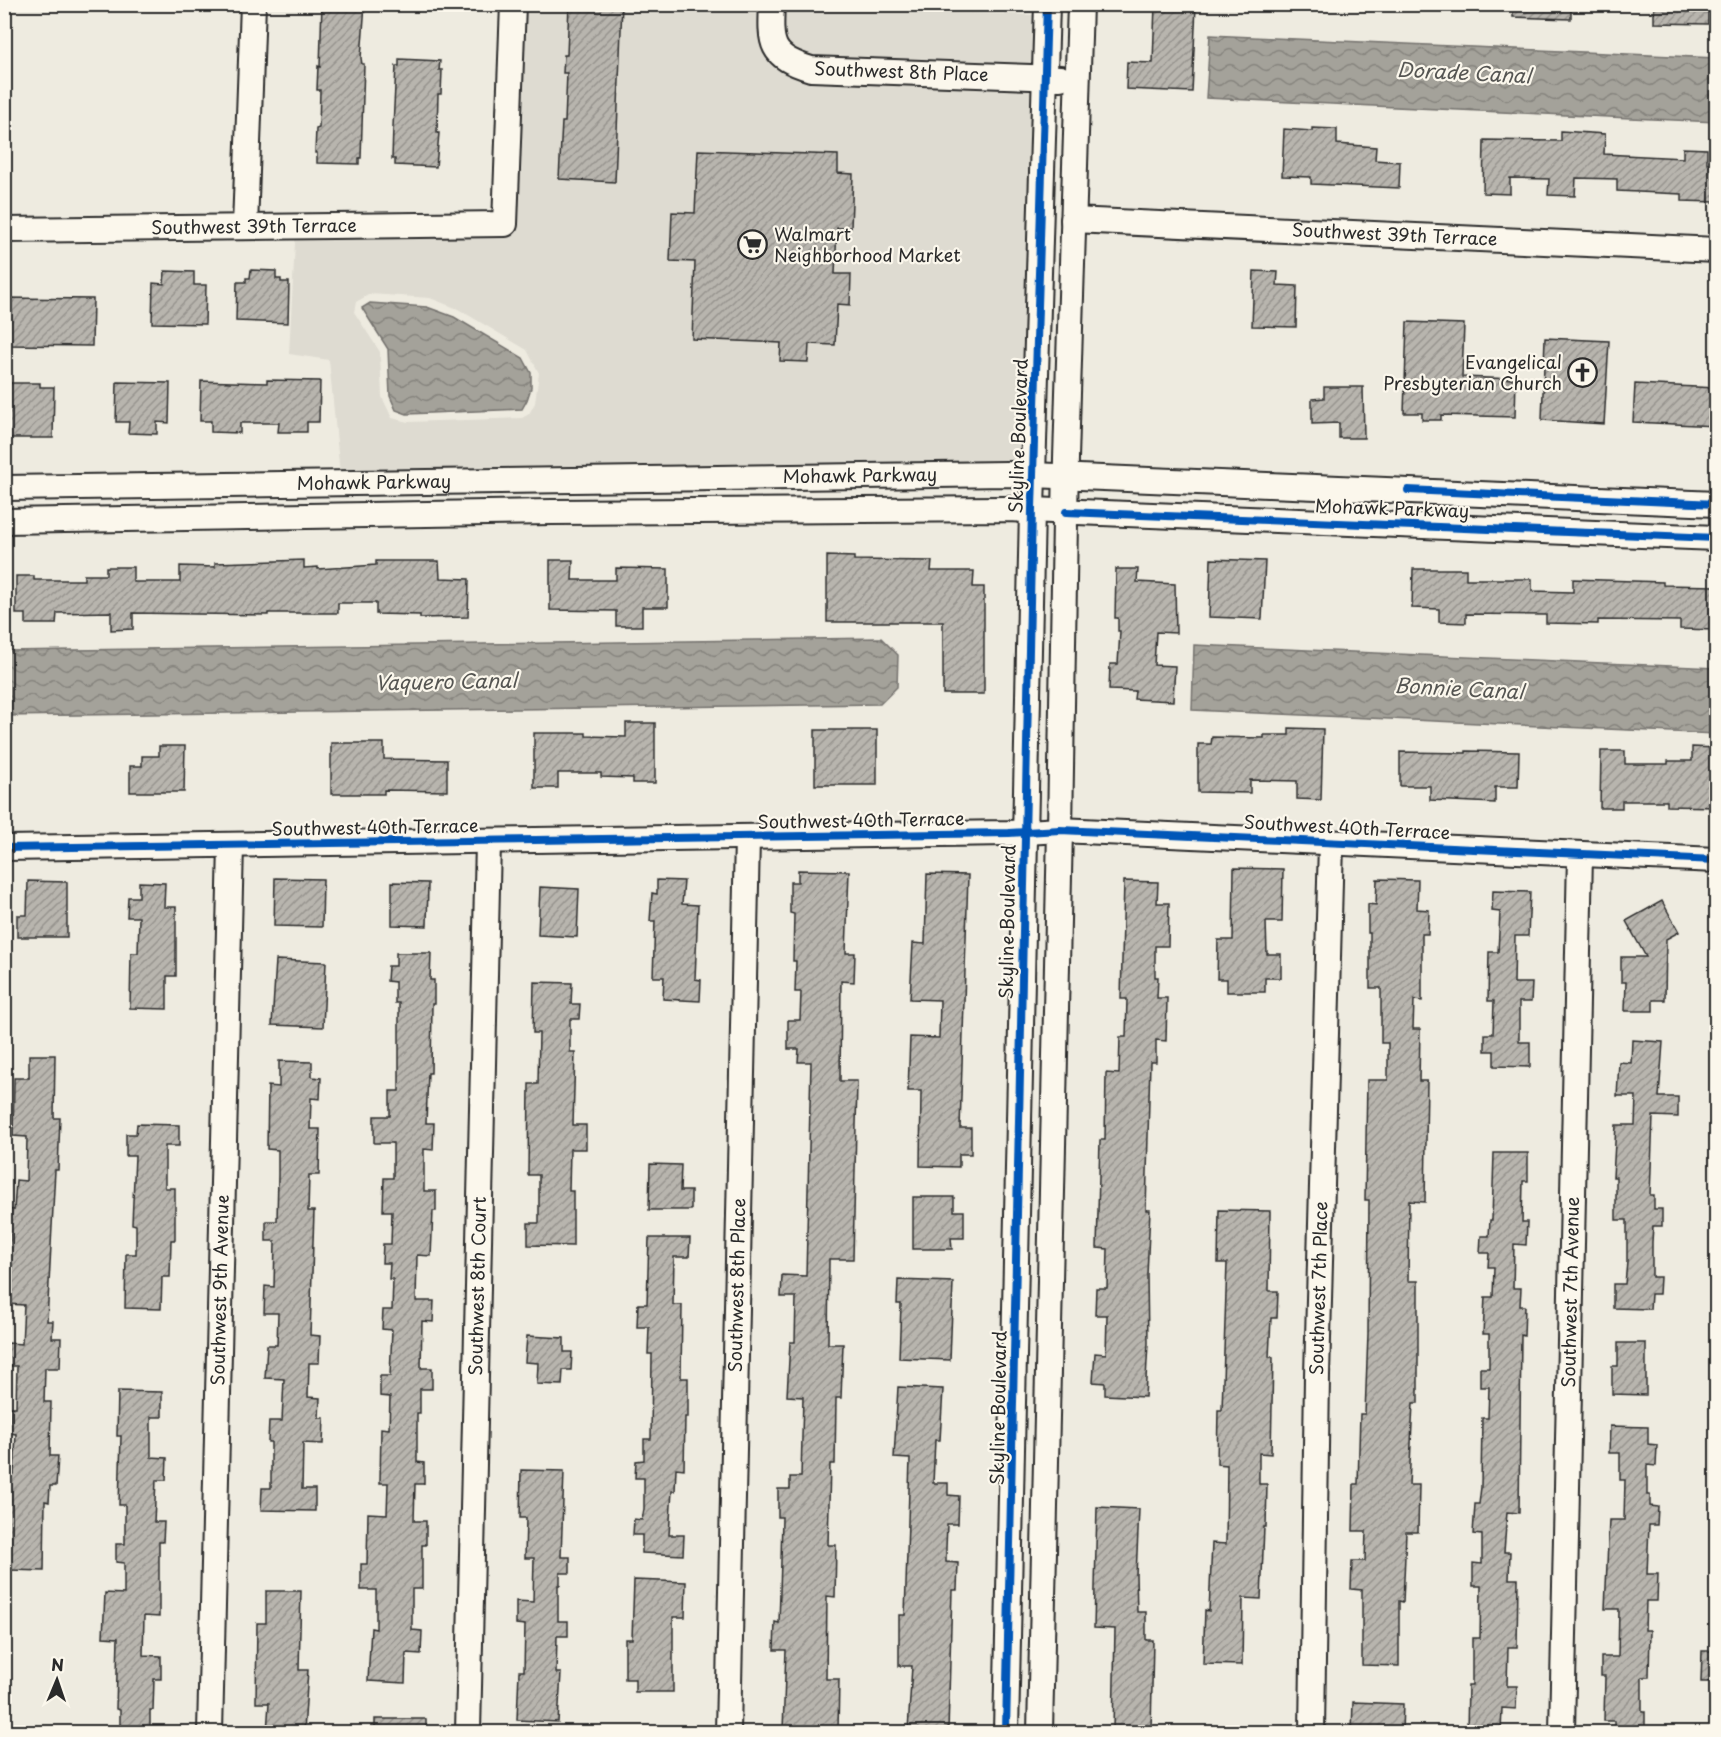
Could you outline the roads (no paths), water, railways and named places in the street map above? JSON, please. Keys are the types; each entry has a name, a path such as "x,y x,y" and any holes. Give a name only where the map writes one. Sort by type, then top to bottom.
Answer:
{"street":[{"path":"245,227 253,4"},
{"name":"Southwest 39th Terrace","path":"4,230 505,224 513,4"},
{"name":"Southwest 8th Place","path":"772,4 771,31 776,51 791,63 811,69 1078,78"},
{"name":"Skyline Boulevard","path":"1006,1732 1024,831 1047,4"},
{"path":"1040,1732 1066,476 1080,4"},
{"name":"Southwest 39th Terrace","path":"1073,220 1716,250"},
{"name":"Mohawk Parkway","path":"4,488 1033,474 1716,504"},
{"name":"Mohawk Parkway","path":"4,521 553,512 1032,509 1716,538"},
{"name":"Southwest 40th Terrace","path":"4,848 747,838 1060,830 1716,860"},
{"name":"Southwest 8th Place","path":"728,1732 747,838"},
{"name":"Southwest 8th Court","path":"468,1732 488,842"},
{"name":"Southwest 7th Place","path":"1312,1732 1317,1376 1331,843"},
{"name":"Southwest 9th Avenue","path":"210,1732 231,845"},
{"name":"Southwest 7th Avenue","path":"1562,1732 1580,854"}],"water":[{"name":"Dorade Canal","path":"1210,35 1716,58 1716,122 1206,98"},
{"path":"370,303 427,307 454,317 523,358 531,373 531,388 522,409 407,414 396,410 390,396 388,349 362,308"},
{"name":"Vaquero Canal","path":"881,638 898,655 897,687 880,704 5,716 5,651"},
{"name":"Bonnie Canal","path":"1194,645 1716,668 1716,734 1192,710"}],"place":[{"name":"Walmart Neighborhood Market","path":"753,245"},
{"name":"Evangelical Presbyterian Church","path":"1583,373"}]}
